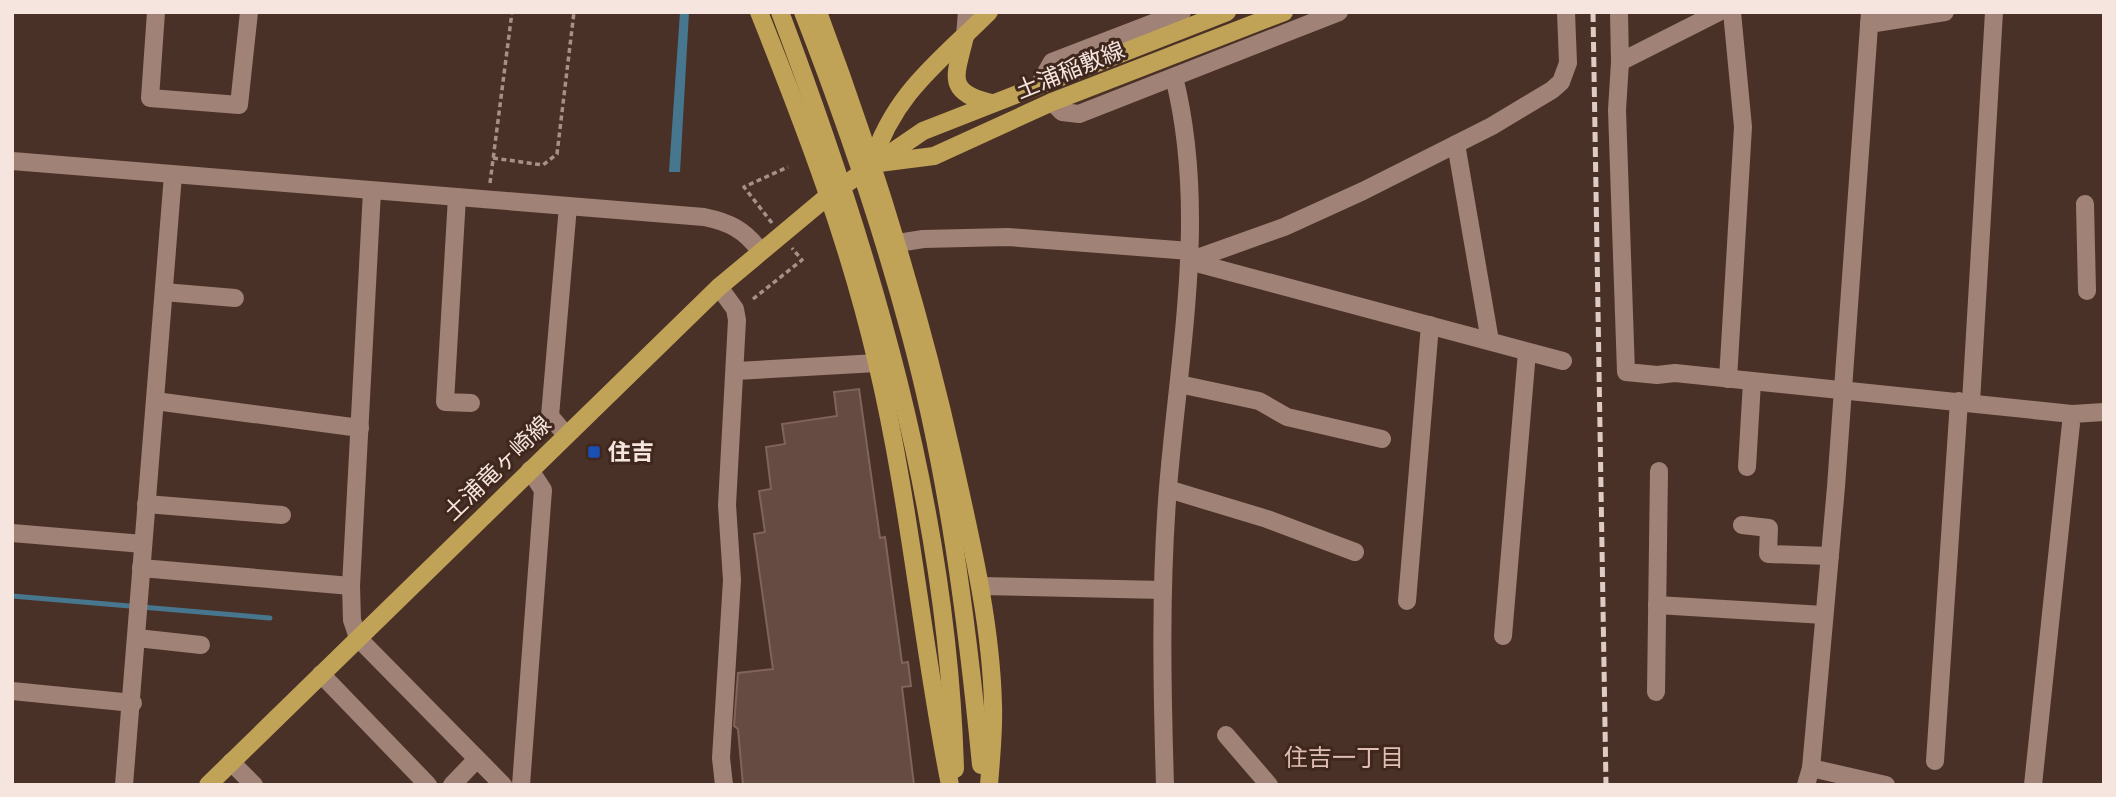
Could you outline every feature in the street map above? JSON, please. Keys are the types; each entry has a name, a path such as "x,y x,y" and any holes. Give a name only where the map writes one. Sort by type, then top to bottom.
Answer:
{"main road":[{"path":"759,12 835,193 862,248 913,444 943,615 956,785"},
{"path":"780,12 835,193 877,363 950,785"},
{"path":"803,12 898,243 924,332 981,586 993,706 986,785"},
{"path":"818,12 868,171 926,397 964,610 986,785"},
{"path":"868,171 882,134 901,100 989,12"},
{"name":"土浦稲敷線","path":"835,193 923,131 1227,12"},
{"name":"土浦稲敷線","path":"868,171 934,156 1052,102 1284,12"},
{"path":"965,36 957,73 958,87 967,97 991,103"},
{"name":"土浦竜ヶ崎線","path":"208,785 719,287 760,251 835,193"}],"street":[{"path":"156,12 150,98 239,106 249,12"},
{"path":"965,36 967,12"},
{"path":"1039,85 1052,62 1164,16 1182,12"},
{"path":"1052,102 1062,112 1079,114 1339,12"},
{"path":"1190,256 1284,227 1363,191 1492,126 1561,82 1568,63 1566,12"},
{"path":"1619,12 1617,110 1626,372 1728,379 2071,414 2104,412"},
{"path":"1620,62 1719,12"},
{"path":"1728,379 1742,127 1732,12"},
{"path":"1886,785 1808,776 1830,556 1870,18 1945,12"},
{"path":"1935,761 1994,12"},
{"path":"1165,785 1160,648 1168,489 1190,256 1188,166 1174,77"},
{"path":"1455,144 1490,341"},
{"path":"12,160 372,191 488,198 724,221 741,230 760,251"},
{"path":"124,785 133,703 141,568 173,175"},
{"path":"372,191 351,586 352,620 358,638 503,785"},
{"path":"457,197 445,402 471,403"},
{"path":"2085,204 2095,255 2087,290"},
{"path":"566,435 550,416 568,206"},
{"path":"898,243 923,239 1008,237 1190,256 1563,361"},
{"path":"719,287 735,309 736,371 727,505 732,580 721,758 724,785"},
{"path":"164,292 235,298"},
{"path":"1408,601 1430,325"},
{"path":"1503,636 1527,352"},
{"path":"736,371 877,363"},
{"path":"1747,467 1752,382"},
{"path":"1180,384 1259,401 1287,417 1382,439"},
{"path":"155,401 360,428"},
{"path":"2033,785 2071,414"},
{"path":"521,785 543,490 530,470"},
{"path":"1657,692 1659,471"},
{"path":"1168,489 1268,519 1355,552"},
{"path":"146,504 282,515"},
{"path":"1742,525 1769,528 1768,554 1830,556"},
{"path":"12,533 143,544"},
{"path":"141,568 351,586"},
{"path":"981,586 1163,590"},
{"path":"1657,606 1824,615"},
{"path":"137,638 201,645"},
{"path":"321,674 428,785"},
{"path":"12,691 133,703"},
{"path":"1226,736 1269,785"},
{"path":"452,785 476,760"},
{"path":"231,762 254,785"}],"path":[{"path":"488,198 512,12"},
{"path":"493,158 543,165 557,154 575,12"},
{"path":"744,187 788,167"},
{"path":"753,299 802,260"}],"water":[{"path":"680,12 689,12 680,172 669,172"}],"building":[{"path":"859,389 880,538 885,537 902,663 908,662 911,686 902,687 914,785 743,785 738,729 734,726 738,673 773,669 754,534 765,532 759,491 771,489 766,447 785,444 782,424 837,416 834,392"}],"waterway":[{"path":"12,596 270,618"}],"railway":[{"path":"1593,12 1606,785"}],"place":[{"name":"住吉","path":"594,452"}],"district":[{"name":"住吉一丁目","path":"1344,758"}]}
